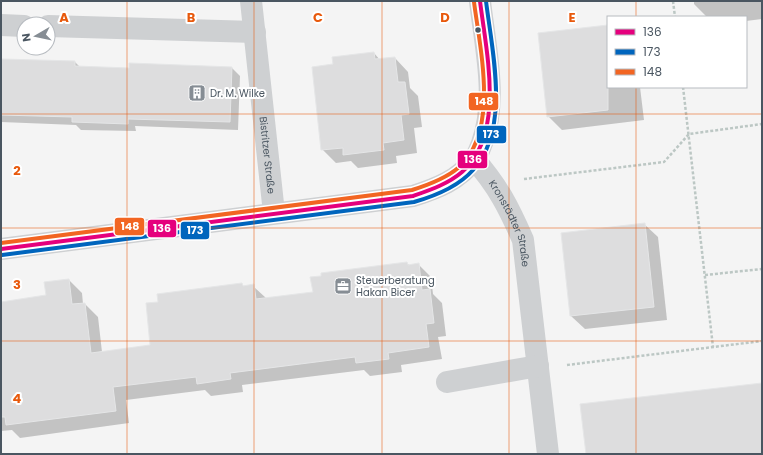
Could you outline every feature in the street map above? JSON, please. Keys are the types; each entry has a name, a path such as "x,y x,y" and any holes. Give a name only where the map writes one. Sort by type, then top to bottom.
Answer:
{"street":[{"name":"Bistritzer Straße","path":"251,1 274,213"},
{"path":"1,249 412,196 450,181 465,169 474,159 486,131 490,112 490,92 480,1"},
{"path":"1,25 16,26"},
{"path":"56,26 254,32"},
{"name":"Kronstädter Straße","path":"474,159 494,183 511,212 522,240 548,454"},
{"path":"447,382 538,367"}],"path":[{"path":"673,1 675,16"},
{"path":"684,88 713,347"},
{"path":"494,183 664,162 689,134 762,124"},
{"path":"705,275 762,269"},
{"path":"538,367 762,341"}],"building":[{"path":"607,25 608,110 547,117 538,33"},
{"path":"374,52 375,59 395,57 398,82 405,82 409,114 401,115 404,140 383,143 384,150 343,155 343,148 321,150 312,67 333,64 332,57"},
{"path":"1,59 75,61 75,66 129,68 129,63 232,67 230,122 128,119 128,124 72,122 72,117 1,115"},
{"path":"645,223 654,307 570,316 561,233"},
{"path":"407,262 408,265 419,263 422,290 430,289 434,323 426,324 429,347 388,353 389,359 356,363 355,357 230,373 231,379 197,384 196,377 113,387 116,411 6,425 5,417 1,417 1,302 46,295 44,282 69,279 72,304 85,303 91,353 150,345 146,303 158,302 157,294 242,283 243,286 254,284 256,299 313,292 310,277 321,276 321,273"},
{"path":"762,383 762,454 586,454 580,404"}],"transit line":[{"name":"136","path":"1,249 413,196 445,183 462,172 476,156 484,136 489,114 489,67 480,1"},
{"name":"173","path":"2,255 414,202 446,190 467,176 473,170 485,153 492,133 495,112 495,66 486,1"},
{"name":"148","path":"1,243 412,190 442,178 458,168 471,152 479,133 483,112 483,66 474,2"}],"place":[{"name":"Dr. M. Wilke","path":"197,93"},
{"name":"Steuerberatung Hakan Bicer","path":"343,286"}]}
